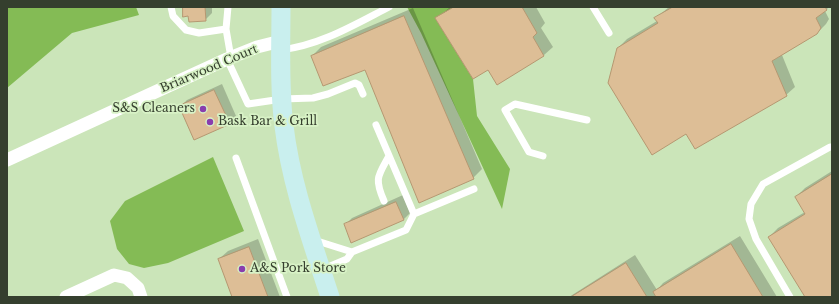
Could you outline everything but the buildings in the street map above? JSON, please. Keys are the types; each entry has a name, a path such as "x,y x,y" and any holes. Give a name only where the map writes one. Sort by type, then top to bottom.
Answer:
{"street":[{"path":"281,7 282,99 284,125 292,174 330,297"},
{"name":"Briarwood Court","path":"7,160 257,47 281,46"},
{"path":"66,297 114,275 128,278 138,288 141,297"}],"lane":[{"path":"171,7 173,16 186,30 199,33 226,29"},
{"path":"228,7 226,29 229,59 248,104 282,99 313,98 328,94 355,83 359,85 363,94"},
{"path":"281,46 299,48 324,40 389,7"},
{"path":"594,7 609,33"},
{"path":"543,156 529,152 505,110 515,104 587,120"},
{"path":"376,125 414,214"},
{"path":"790,297 756,239 748,219 751,204 763,184 830,146 832,147"},
{"path":"384,201 379,188 378,179 389,156"},
{"path":"236,158 287,297"},
{"path":"311,238 344,251 352,252 406,230 414,214 474,189"},
{"path":"321,270 347,259 352,252"}],"green space":[{"path":"7,7 136,7 139,15 72,33 7,88"},
{"path":"407,7 454,7 436,19 473,79 477,116 510,169 502,209 421,33"},
{"path":"213,157 244,231 168,263 144,268 129,264 117,249 110,221 125,201"}],"place":[{"name":"S&S Cleaners","path":"203,109"},
{"name":"Bask Bar & Grill","path":"210,122"},
{"name":"A&S Pork Store","path":"242,269"}]}
